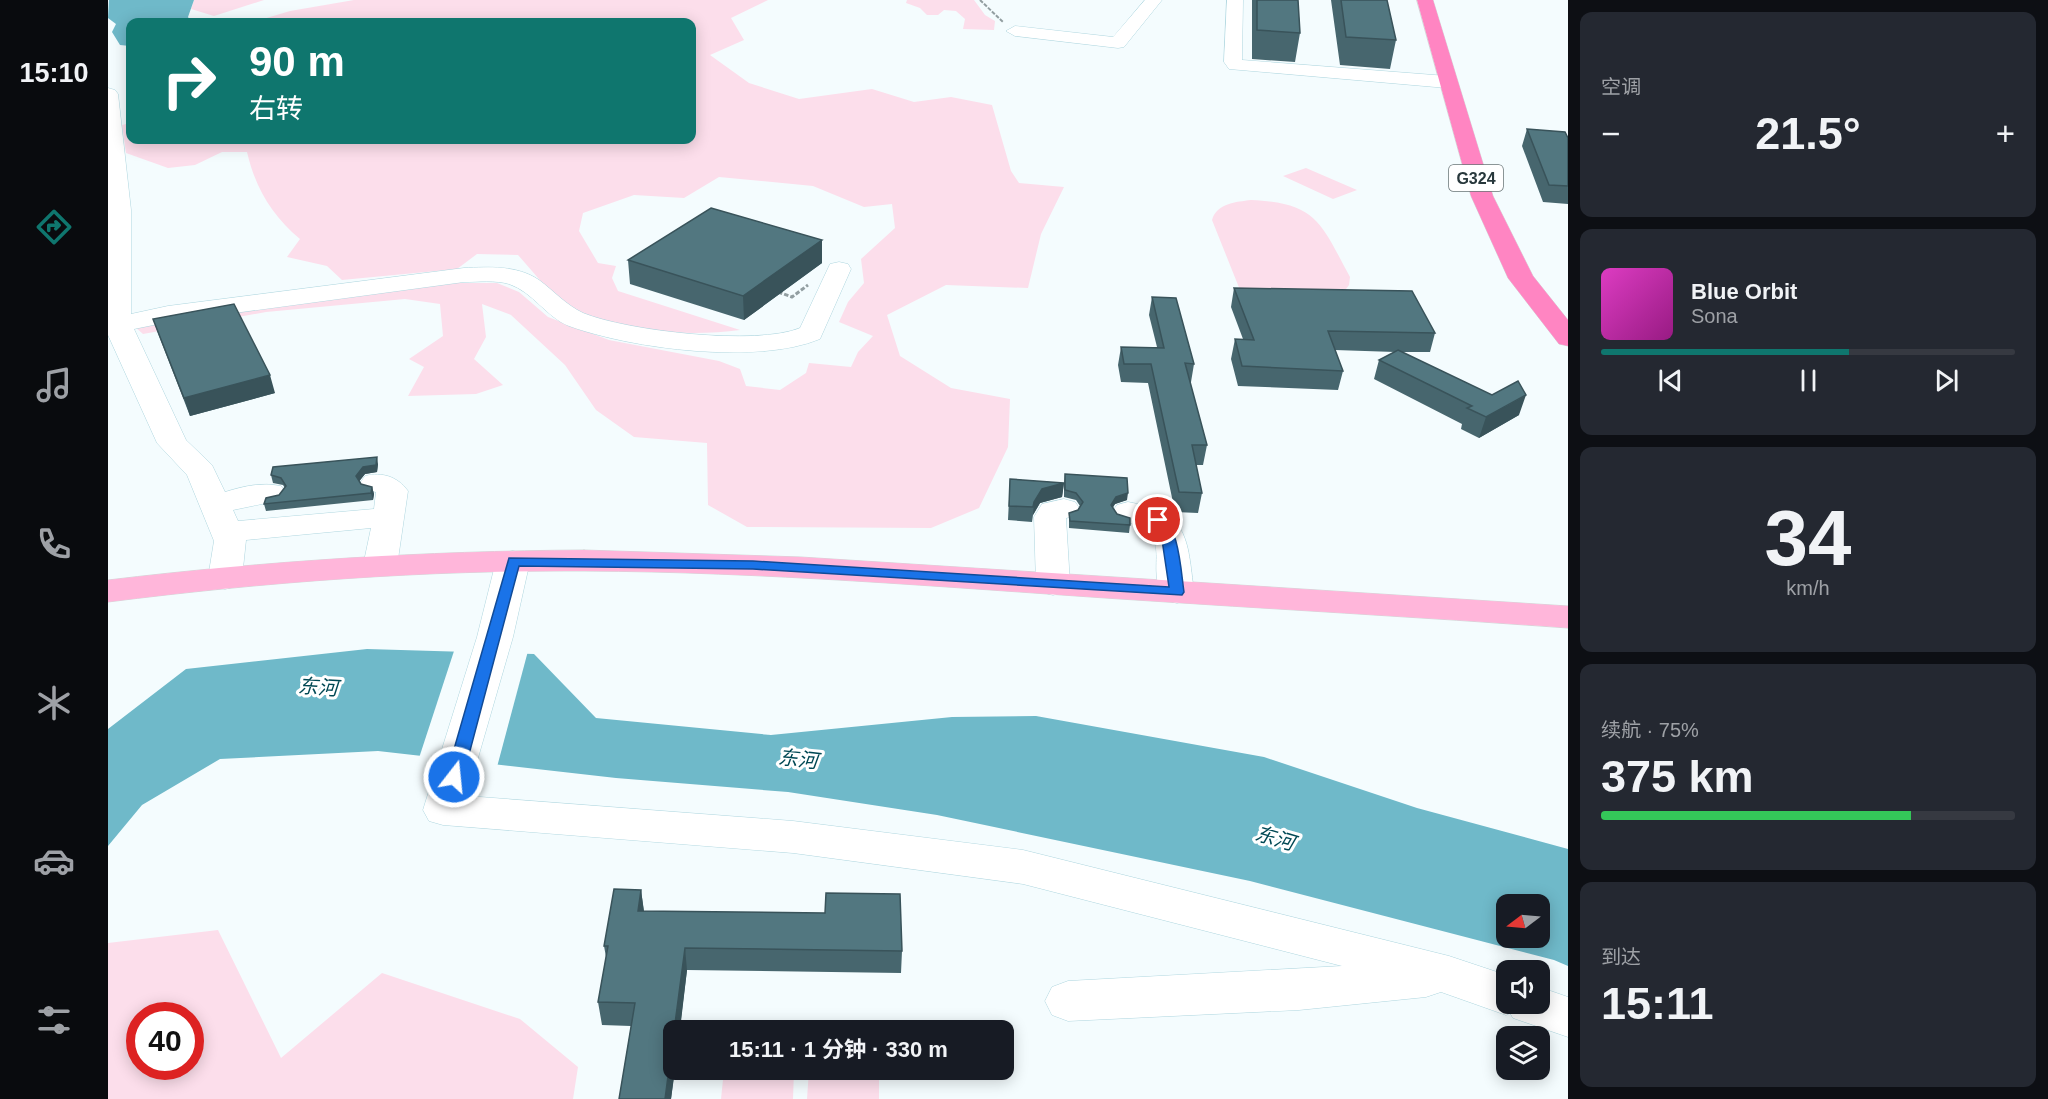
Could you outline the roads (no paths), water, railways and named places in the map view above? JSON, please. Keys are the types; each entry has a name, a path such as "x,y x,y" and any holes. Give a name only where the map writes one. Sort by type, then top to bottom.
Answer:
{"highway":[{"name":"G324","path":"1425,0 1482,196 1521,278 1568,338"}],"main road":[{"path":"108,591 225,578 380,566 513,561 753,565 1177,592 1393,602 1568,617"}],"street":[{"path":"1015,30 1118,43 1154,0"},
{"path":"1235,0 1233,62 1236,65 1447,82"},
{"path":"108,94 119,210 113,326 171,442 201,472 230,541 225,578"},
{"path":"113,326 229,305 445,277 491,274 523,281 557,310 577,320 609,330 681,340 778,342 806,337 811,333 839,269"},
{"path":"376,483 388,486 392,491 380,566"},
{"path":"221,519 248,495 270,493"},
{"path":"1053,584 1050,517 1053,511 1064,509"},
{"path":"1128,512 1152,516 1166,528 1177,592"},
{"path":"221,519 389,518"},
{"path":"513,561 495,637 443,810 793,837 1023,867 1449,975 1496,991"},
{"path":"1068,1001 1299,990 1449,975"},
{"path":"1550,1011 1568,1017"}],"water":[{"path":"109,0 194,0 189,18 126,18 126,46 120,45 112,32 116,24 108,18"},
{"name":"东河","path":"367,649 534,654 596,718 771,735 952,717 1036,716 1264,757 1417,808 1568,849 1568,966 1508,948 1550,948 1550,894 1496,894 1496,945 1250,881 937,815 788,792 616,778 378,751 220,759 142,805 108,846 108,729 186,669"}]}
